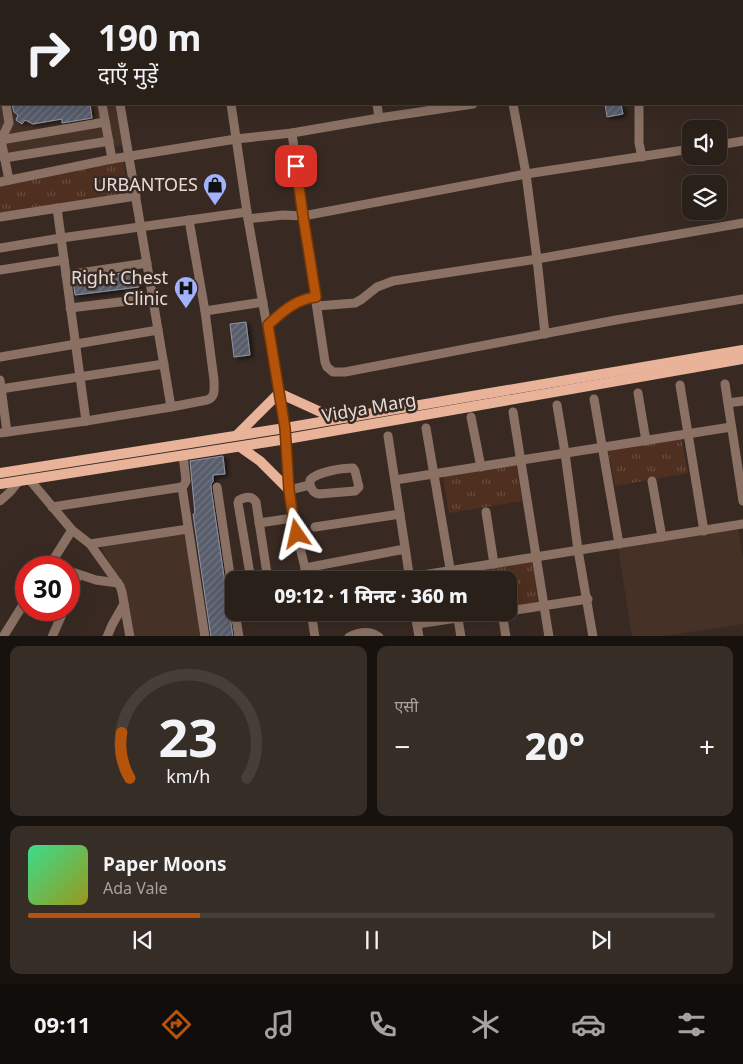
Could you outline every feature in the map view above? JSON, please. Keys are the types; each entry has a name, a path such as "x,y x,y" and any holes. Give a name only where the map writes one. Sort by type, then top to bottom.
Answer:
{"main road":[{"name":"Vidya Marg","path":"0,473 285,428 743,350"},
{"name":"Vidya Marg","path":"0,484 286,439 743,359"},
{"path":"237,435 279,393 336,419"},
{"path":"240,446 260,461 289,490"}],"street":[{"path":"6,105 9,123 1,140 4,158 4,181 129,156 236,139 292,133 466,105"},
{"path":"102,105 112,159"},
{"path":"120,105 171,407"},
{"path":"231,105 262,302 268,325 285,428 289,490 293,518 305,571"},
{"path":"377,105 379,118"},
{"path":"513,105 526,174 545,334"},
{"path":"639,105 639,143 642,157"},
{"path":"1,140 105,122"},
{"path":"292,133 325,362 329,370 345,372 616,320 743,299"},
{"path":"4,158 109,141"},
{"path":"727,144 743,141"},
{"path":"0,248 188,220 248,215 303,216 526,174 682,150"},
{"path":"0,217 136,196"},
{"path":"57,208 86,421"},
{"path":"164,364 80,377 1,386 4,433 171,407 211,398 214,380 206,311 188,220"},
{"path":"268,325 295,303 309,298 317,302 355,303 377,286 393,281 537,259 743,223"},
{"path":"0,270 64,260"},
{"path":"66,276 147,263"},
{"path":"70,308 153,298"},
{"path":"206,311 262,302"},
{"path":"0,357 158,330"},
{"path":"725,384 732,428 738,443 743,501"},
{"path":"680,385 704,530"},
{"path":"638,393 646,441"},
{"path":"594,399 618,544"},
{"path":"728,403 743,400"},
{"path":"557,406 578,550 593,636"},
{"path":"513,412 550,636"},
{"path":"471,417 481,467"},
{"path":"426,428 450,571"},
{"path":"396,480 732,428"},
{"path":"388,436 409,571"},
{"path":"184,455 186,481 182,487 205,636"},
{"path":"353,468 359,487 355,491 319,494 312,491 310,485 310,480 317,475 353,468"},
{"path":"0,501 24,480 52,507 72,530 90,544 118,583 122,592 130,636"},
{"path":"652,481 662,537"},
{"path":"289,490 310,485"},
{"path":"52,507 182,487"},
{"path":"217,487 229,571"},
{"path":"249,571 238,503 239,500 248,497 255,500 267,571"},
{"path":"486,512 494,564"},
{"path":"315,527 400,514"},
{"path":"259,523 293,518"},
{"path":"467,571 494,564 743,524"},
{"path":"90,544 188,529"},
{"path":"55,556 72,530"},
{"path":"305,568 406,549"},
{"path":"80,576 118,583"},
{"path":"517,610 588,599"},
{"path":"107,636 124,604"},
{"path":"3,636 15,617"},
{"path":"52,636 59,621"},
{"path":"236,621 239,636"},
{"path":"312,621 315,636"},
{"path":"416,621 418,636"},
{"path":"417,624 431,621"},
{"path":"459,621 461,636"},
{"path":"504,621 506,636"},
{"path":"349,636 361,632 374,633 379,636"}],"shaded area":[{"path":"0,105 117,105 124,145 0,161"},
{"path":"738,527 743,559 743,624 664,636 632,636 618,547"},
{"path":"187,533 204,636 132,636 121,587 101,547"}],"green space":[{"path":"123,157 128,194 0,213 0,176"},
{"path":"681,437 688,473 615,486 608,450"},
{"path":"516,465 522,501 449,513 443,476"},
{"path":"532,560 538,604 517,608 517,571 458,571"}],"building":[{"path":"12,105 90,105 92,118 62,123 62,119 33,124 25,120 22,124 16,120 18,115 14,112"},
{"path":"605,105 621,105 623,114 607,117"},
{"path":"137,271 139,287 75,295 73,280"},
{"path":"246,322 250,355 234,357 230,324"},
{"path":"223,456 225,474 213,475 211,488 225,583 225,621 231,621 233,636 211,636 193,514 195,514 190,461"}],"place":[{"name":"URBANTOES","path":"215,206"},
{"name":"Right Chest Clinic","path":"186,309"}],"route":[{"path":"296,166 316,297 295,303 268,325 285,428 289,490 297,534"}]}
